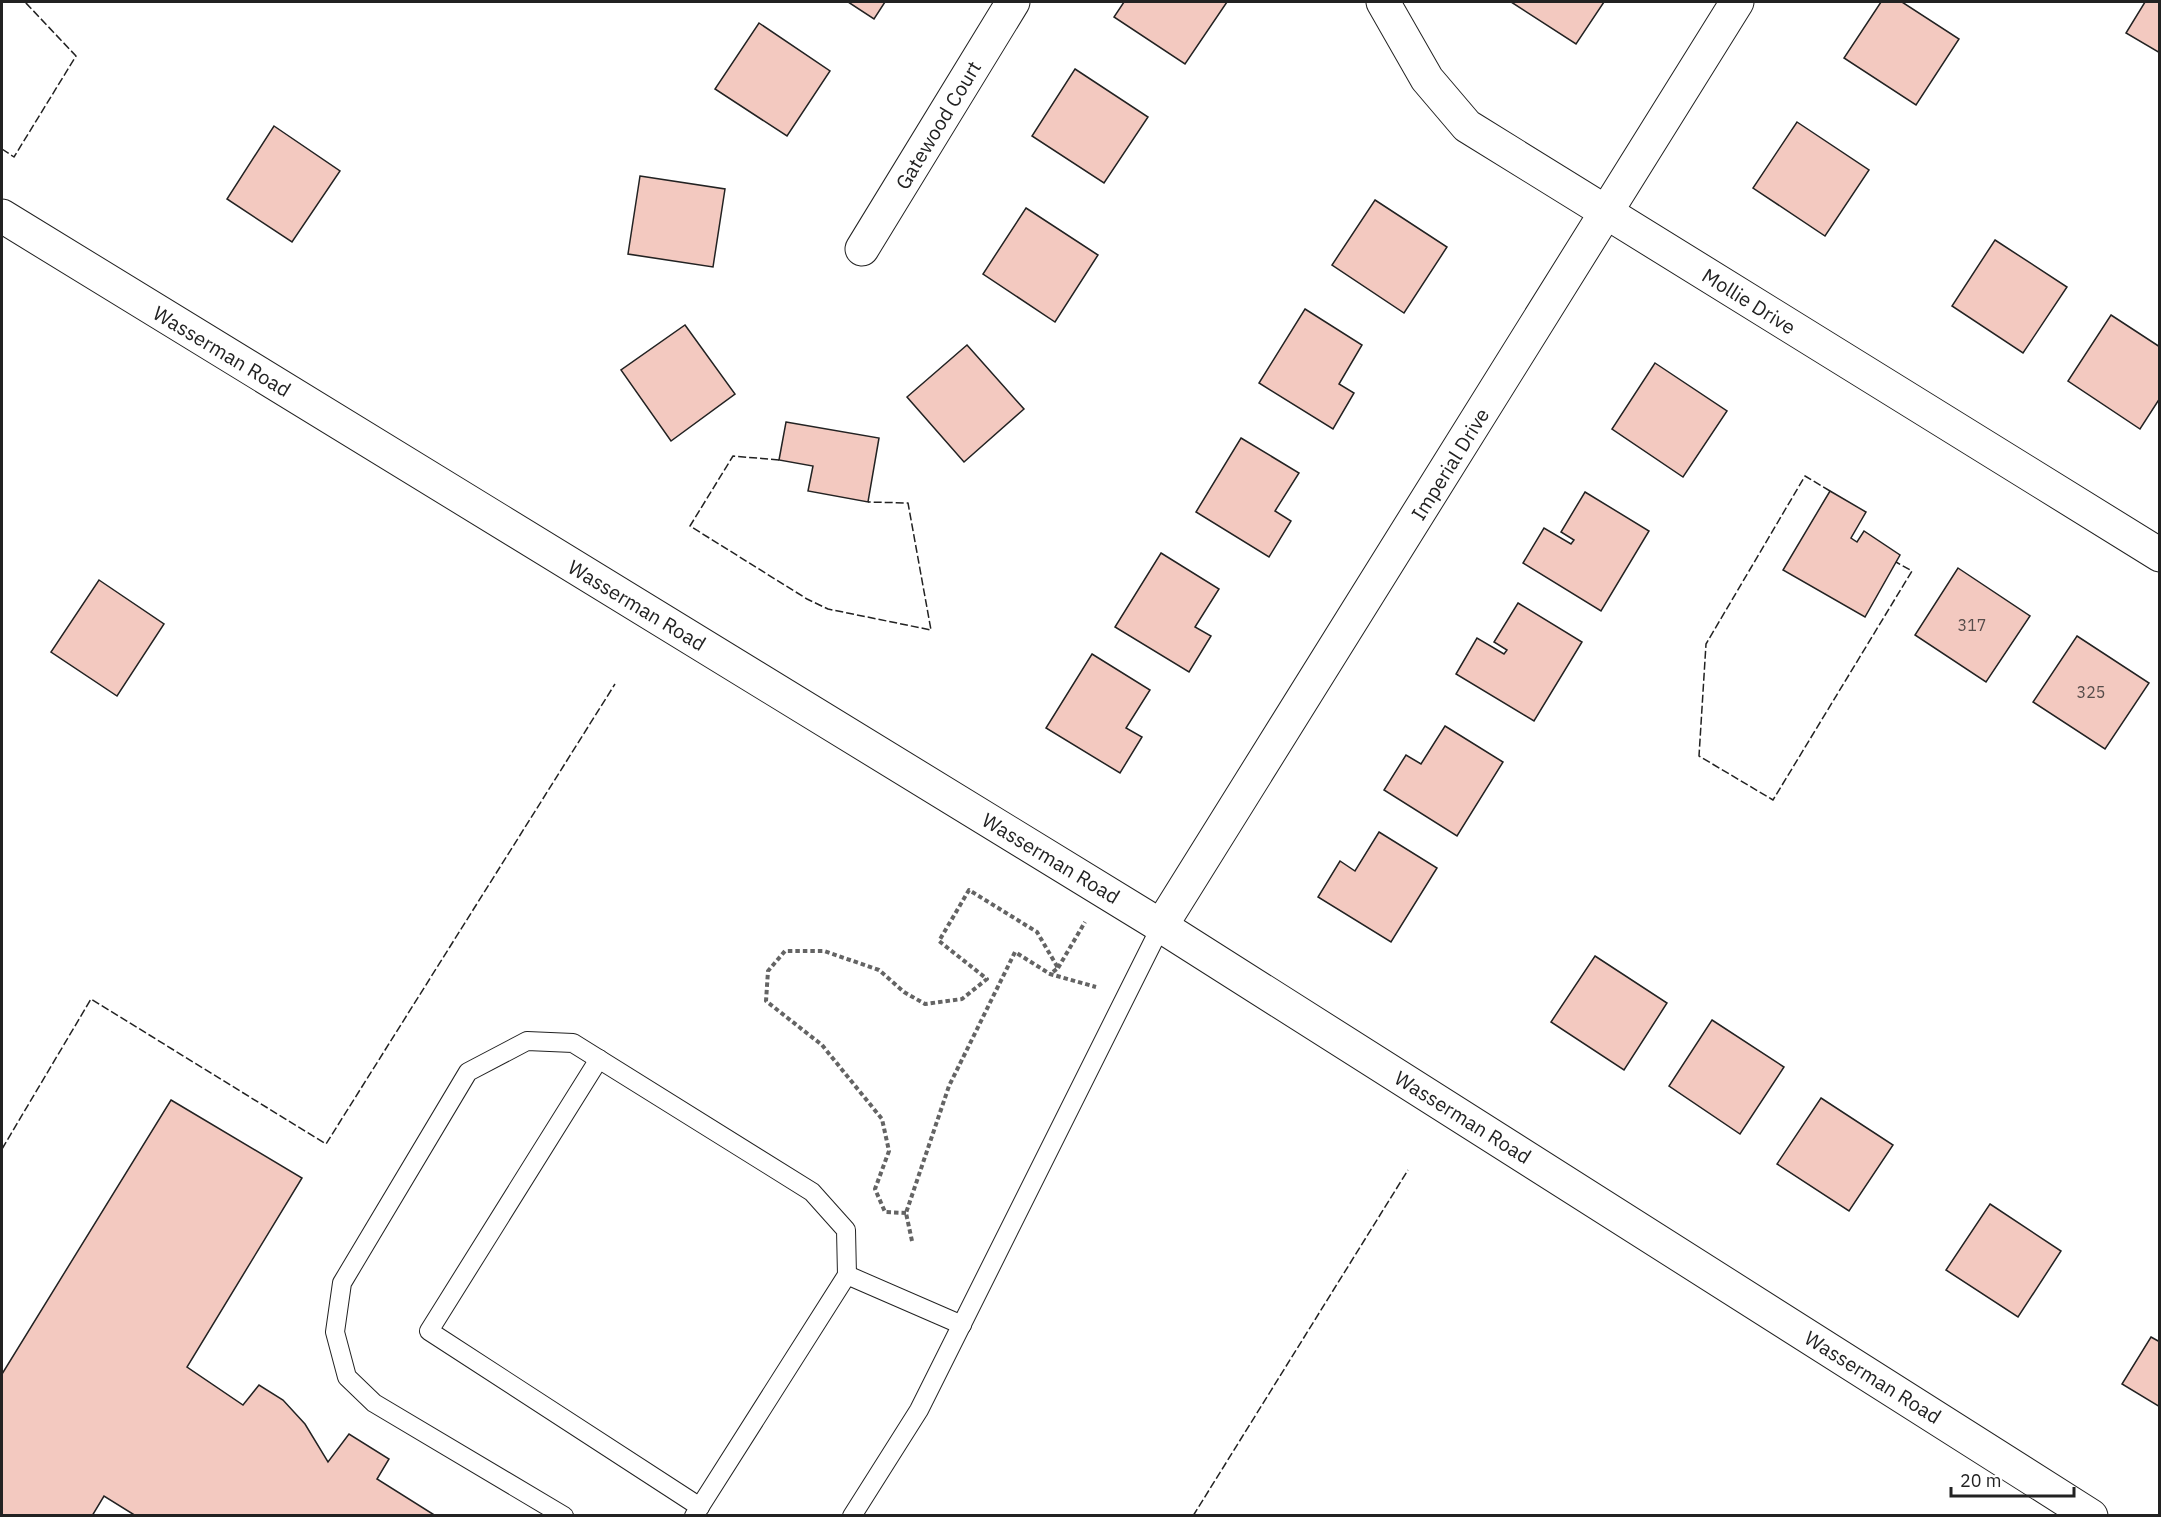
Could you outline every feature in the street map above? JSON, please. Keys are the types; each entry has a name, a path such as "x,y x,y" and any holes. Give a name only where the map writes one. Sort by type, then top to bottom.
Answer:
{"street":[{"name":"Gatewood Court","path":"862,249 1013,2"},
{"name":"Mollie Drive","path":"1383,2 1427,79 1467,126 2160,555"},
{"name":"Imperial Drive","path":"1161,926 1737,2"},
{"name":"Wasserman Road","path":"2,216 1161,926 2091,1515"}],"lane":[{"path":"852,1515 919,1410 1161,926"},
{"path":"564,1515 374,1403 348,1377 335,1332 342,1283 468,1072 527,1041 573,1043 599,1059 812,1192 846,1230 847,1275 697,1511 429,1331 599,1059"},
{"path":"847,1275 962,1325"}],"path":[{"path":"906,1213 885,1212 875,1189 889,1151 882,1119 822,1045 766,1001 768,971 785,951 824,951 879,970 904,992 925,1004 962,999 987,979 939,941 969,890 1037,932 1058,968"},
{"path":"1050,974 1058,968 1104,891"},
{"path":"912,1241 906,1213 949,1086 1015,952 1050,974 1127,995"}],"building":[{"path":"848,2 885,2 874,19"},
{"path":"1124,2 1227,2 1185,64 1114,17"},
{"path":"1511,2 1604,2 1576,44"},
{"path":"1881,2 1902,2 1959,39 1916,105 1844,58"},
{"path":"2145,2 2160,2 2160,53 2126,33"},
{"path":"759,23 830,71 787,136 715,89"},
{"path":"1075,69 1148,117 1104,183 1032,136"},
{"path":"1797,122 1869,170 1825,236 1753,188"},
{"path":"274,126 340,171 292,242 227,199"},
{"path":"640,176 725,189 713,267 628,254"},
{"path":"1375,200 1447,247 1404,313 1332,265"},
{"path":"1026,208 1098,255 1055,322 983,274"},
{"path":"1995,240 2067,287 2023,353 1952,306"},
{"path":"1305,309 1362,345 1339,384 1354,393 1333,429 1259,383"},
{"path":"2111,315 2160,347 2160,398 2140,429 2068,381"},
{"path":"685,325 735,394 671,441 621,370"},
{"path":"967,345 1024,409 964,462 907,397"},
{"path":"1655,363 1727,411 1683,477 1612,429"},
{"path":"786,422 879,438 868,502 808,491 813,466 779,460"},
{"path":"1241,438 1299,473 1275,511 1291,521 1269,557 1196,512"},
{"path":"1830,491 1866,512 1851,538 1857,542 1864,531 1900,555 1865,617 1783,570"},
{"path":"1585,492 1649,531 1601,611 1523,563 1544,528 1571,544 1574,540 1561,532"},
{"path":"1161,553 1219,589 1195,627 1211,636 1189,672 1115,627"},
{"path":"1958,568 2030,616 1986,682 1915,635"},
{"path":"99,580 164,624 117,696 51,652"},
{"path":"1518,603 1582,642 1534,721 1456,674 1477,638 1504,654 1507,650 1494,642"},
{"path":"2077,636 2149,683 2105,749 2033,702"},
{"path":"1092,654 1150,690 1126,728 1142,737 1120,773 1046,728"},
{"path":"1445,726 1503,762 1457,836 1384,790 1406,755 1421,764"},
{"path":"1379,832 1437,868 1391,942 1318,897 1340,861 1355,871"},
{"path":"1595,956 1667,1003 1624,1070 1551,1022"},
{"path":"1712,1020 1784,1067 1740,1134 1669,1086"},
{"path":"1821,1098 1893,1145 1849,1211 1777,1164"},
{"path":"171,1100 302,1178 187,1367 243,1405 259,1385 283,1400 305,1424 328,1462 349,1434 389,1459 377,1479 436,1516 136,1516 104,1496 92,1516 2,1516 2,1374"},
{"path":"1990,1204 2061,1251 2018,1317 1946,1270"},
{"path":"2151,1337 2160,1342 2160,1407 2122,1384"}],"fence":[{"path":"2,149 14,157 76,56 25,2"},
{"path":"779,460 733,456 690,526 807,599 828,609 931,630 908,503 868,502"},
{"path":"1830,491 1805,476 1706,644 1699,756 1773,800 1912,571 1896,562"},
{"path":"2,1149 91,999 326,1144 615,684"},
{"path":"1193,1516 1408,1170"}]}
